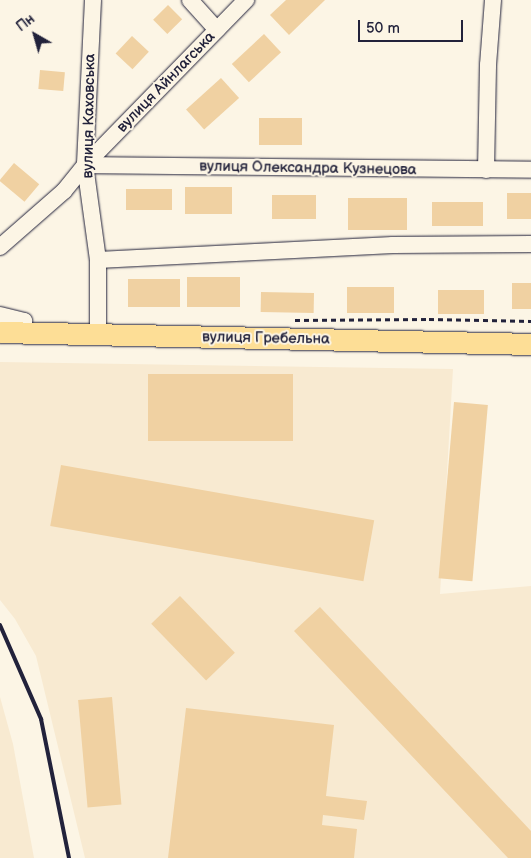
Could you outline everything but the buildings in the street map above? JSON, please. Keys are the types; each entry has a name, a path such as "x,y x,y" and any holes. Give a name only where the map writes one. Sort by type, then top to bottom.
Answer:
{"main road":[{"name":"вулиця Гребельна","path":"0,332 99,327 531,344"}],"street":[{"name":"вулиця Каховська","path":"93,0 85,165 98,260 99,327"},
{"path":"190,0 217,30"},
{"name":"вулиця Айнлагська","path":"0,247 64,190 85,165 246,0"},
{"path":"486,170 488,65 494,0"},
{"name":"вулиця Олександра Кузнецова","path":"85,165 531,170"},
{"path":"98,260 393,245 531,244"},
{"path":"0,315 24,321 24,332"}],"path":[{"path":"294,320 430,318 531,321"}],"shaded area":[{"path":"0,362 453,369 440,594 531,586 531,858 85,858 36,656 15,619 0,600"},
{"path":"0,697 13,744 34,858 0,858"}],"railway":[{"path":"0,625 41,719 69,858"}]}
